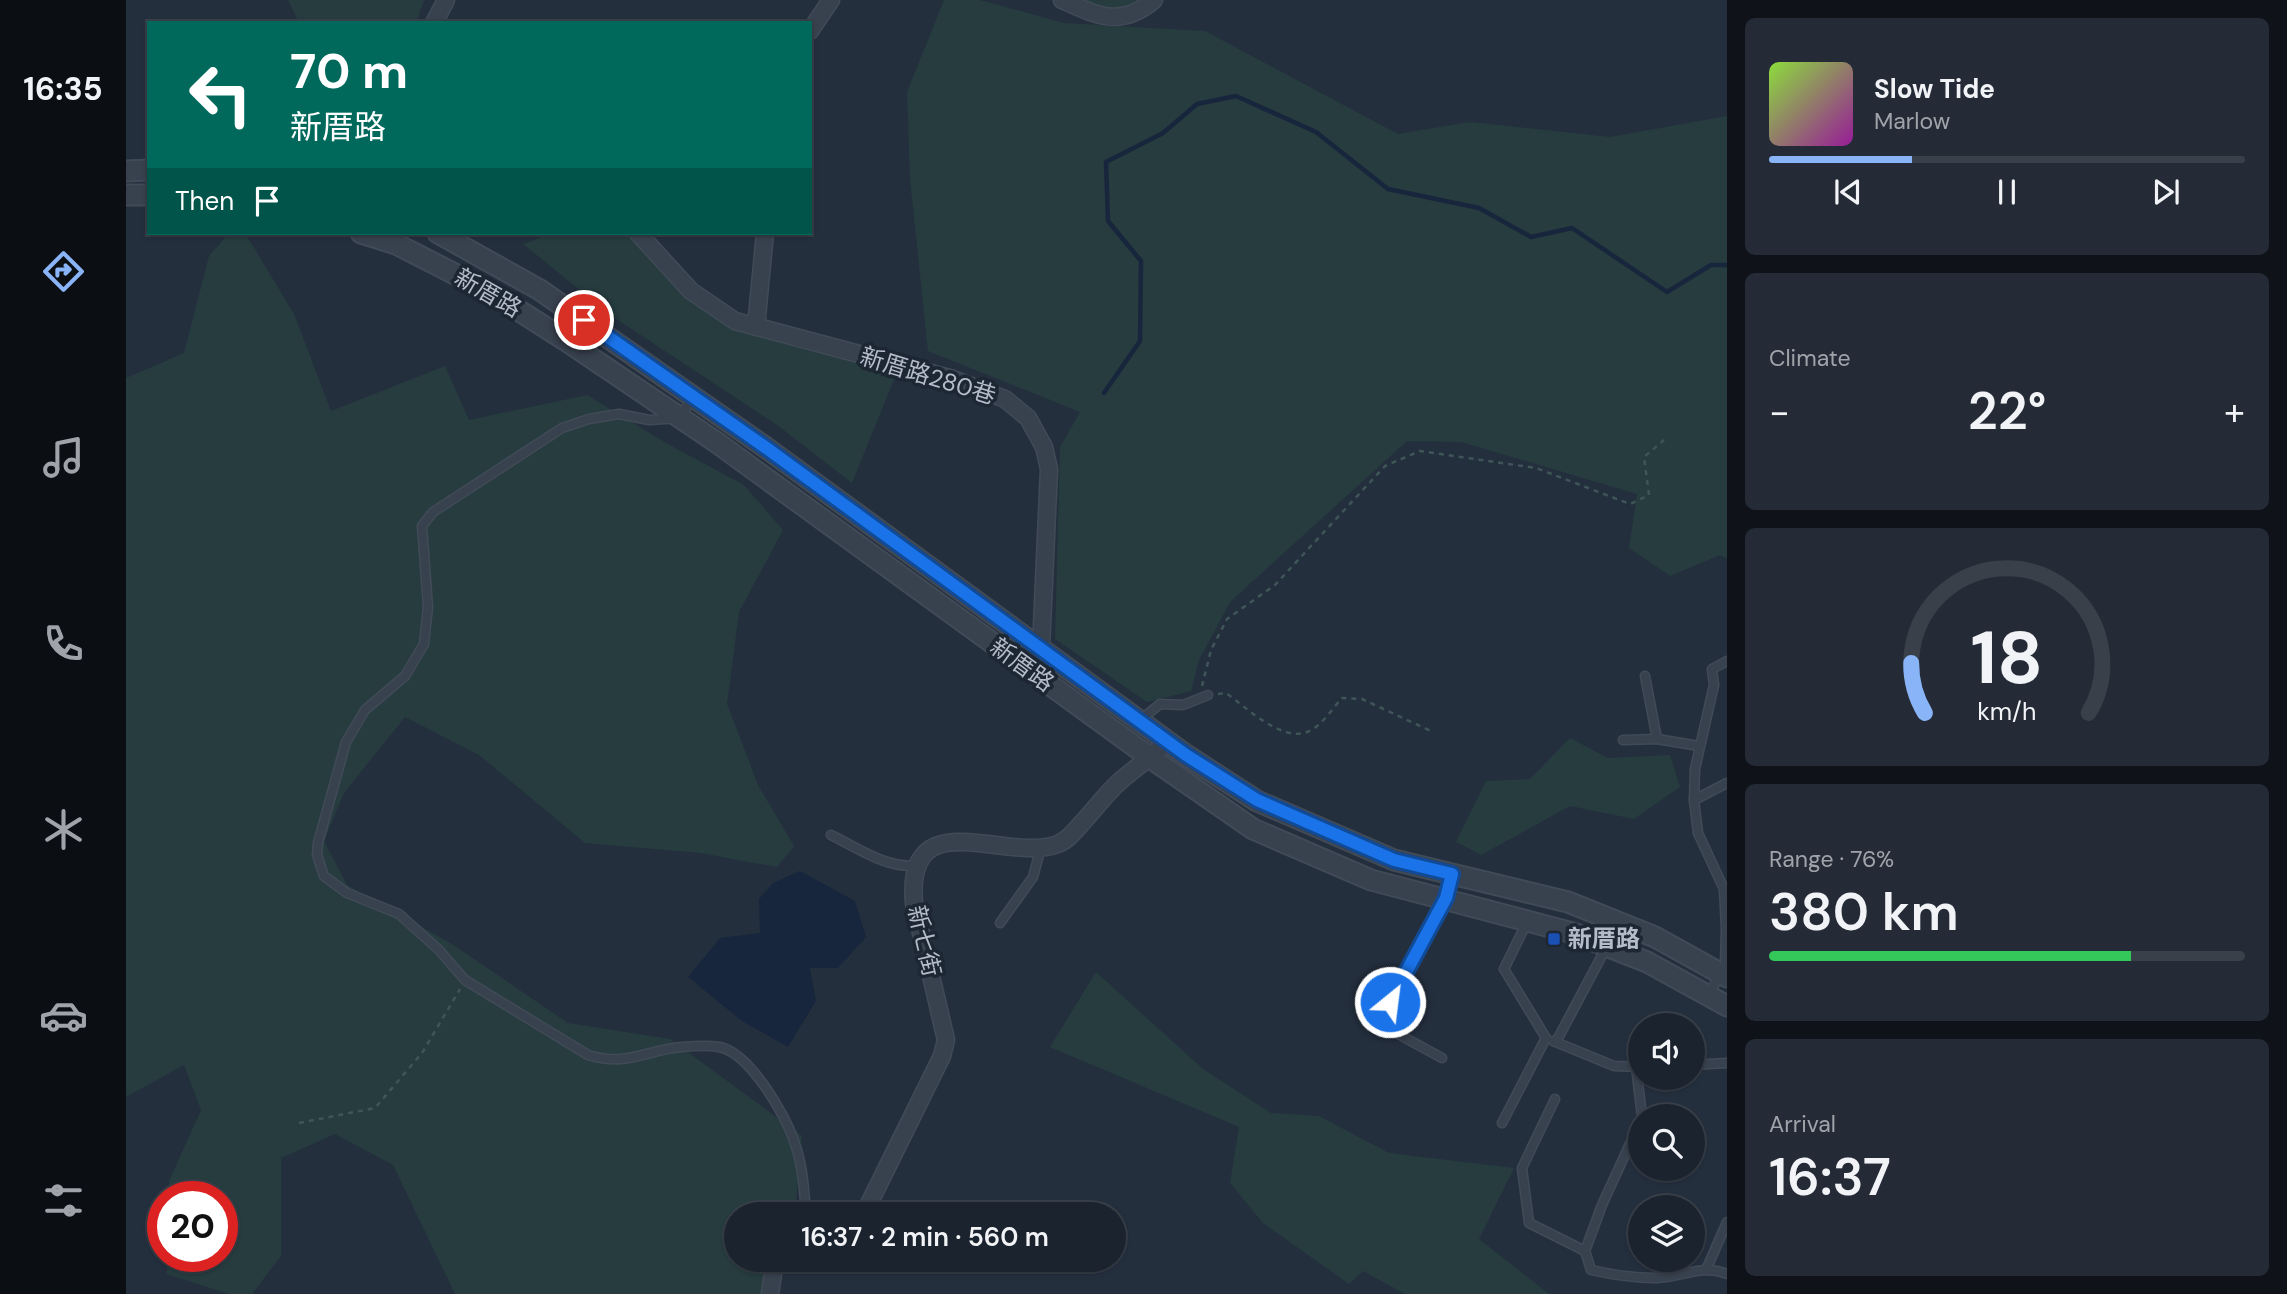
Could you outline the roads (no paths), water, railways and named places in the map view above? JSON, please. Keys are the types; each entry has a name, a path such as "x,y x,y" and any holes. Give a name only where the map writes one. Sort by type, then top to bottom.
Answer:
{"street":[{"path":"435,21 446,0"},
{"path":"812,28 831,0"},
{"path":"1062,0 1113,18 1138,14 1154,0"},
{"path":"126,171 147,170"},
{"path":"126,195 147,195"},
{"name":"新厝路","path":"367,235 396,244 491,292 681,418 1253,829 1371,880 1528,920 1607,946 1647,962 1727,1006"},
{"name":"新厝路","path":"442,235 540,290 692,396 1167,741 1257,800 1394,860 1567,902 1655,937 1724,976"},
{"name":"新厝路280巷","path":"640,235 691,291 735,321 953,379 1005,399 1023,413 1044,447 1049,469 1041,649"},
{"path":"756,327 765,235"},
{"path":"1064,695 1080,677"},
{"path":"919,865 936,845 951,841 1041,847 1058,844 1070,836 1119,782 1152,759 1167,741"},
{"name":"新七街","path":"870,1202 942,1056 946,1040 914,904 912,886 919,865"},
{"path":"769,1294 773,1272"}],"lane":[{"path":"692,396 681,418 649,420 619,414 589,419 562,428 441,506 422,526 428,607 424,644 405,676 365,710 346,742 328,795 317,855 324,877 347,892 399,914 439,950 465,980 588,1055 607,1061 628,1060 680,1047 720,1046 737,1054 763,1083 794,1139 804,1177 805,1202"},
{"path":"1708,996 1724,976 1727,928 1725,887 1698,833 1695,800 1699,746 1714,685 1712,669 1727,661"},
{"path":"1645,676 1657,739"},
{"path":"1139,720 1160,704 1182,705 1208,695"},
{"path":"1623,740 1657,739 1699,746"},
{"path":"1695,800 1727,783"},
{"path":"831,835 887,863 906,867 919,865"},
{"path":"1000,923 1033,877 1041,847"},
{"path":"1442,1058 1378,1023 1446,898 1452,874"},
{"path":"1528,920 1504,969 1546,1038 1614,1066 1628,1067"},
{"path":"1556,1042 1607,946"},
{"path":"1502,1123 1546,1038"},
{"path":"1705,1064 1727,1063"},
{"path":"1555,1099 1522,1168 1529,1223 1585,1251"},
{"path":"1628,1148 1585,1251 1591,1270 1629,1278 1656,1278 1707,1268 1727,1274"},
{"path":"1707,1268 1727,1222"}],"water":[{"path":"800,871 855,901 866,937 838,968 810,968 816,1001 788,1047 742,1021 688,977 720,938 760,933 759,899 773,883"}],"waterway":[{"path":"1104,393 1140,341 1141,261 1108,221 1106,162 1163,133 1197,104 1236,96 1316,132 1388,189 1479,208 1531,237 1572,228 1667,292 1711,265 1727,265"}],"place":[{"name":"新厝路","path":"1554,939"}]}
